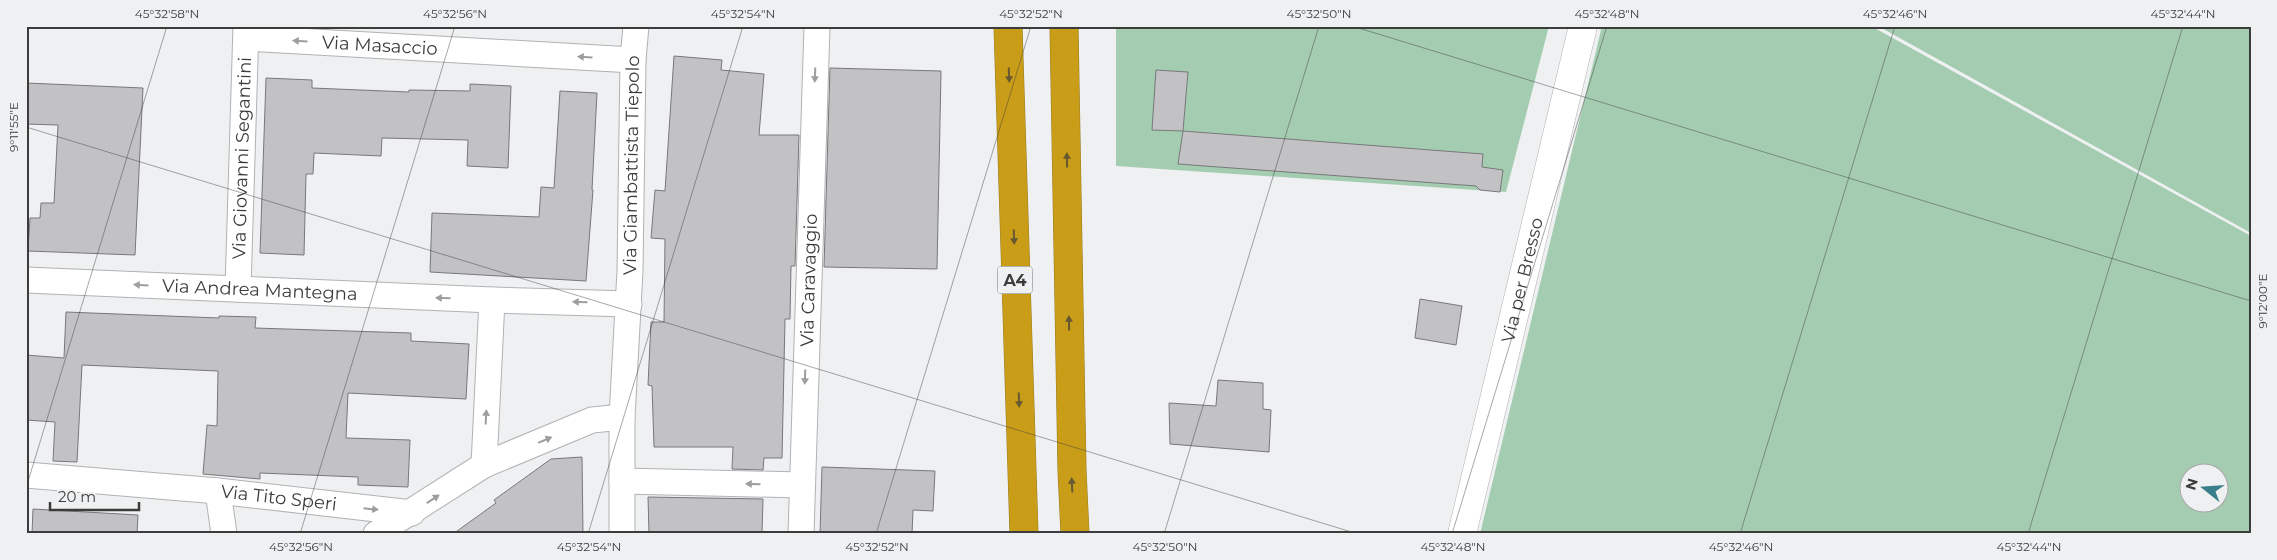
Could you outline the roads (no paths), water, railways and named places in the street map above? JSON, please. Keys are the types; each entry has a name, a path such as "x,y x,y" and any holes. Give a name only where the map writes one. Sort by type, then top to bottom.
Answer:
{"highway":[{"name":"A4","path":"1008,26 1024,534"},
{"path":"1064,26 1075,534"}],"street":[{"name":"Via Giambattista Tiepolo","path":"622,534 622,417 629,304 633,60 636,26"},
{"name":"Via Caravaggio","path":"801,534 817,26"},
{"name":"Via per Bresso","path":"1462,534 1583,26"},
{"name":"Via Masaccio","path":"246,32 633,60"},
{"name":"Via Giovanni Segantini","path":"238,289 246,32"},
{"name":"Via Andrea Mantegna","path":"26,280 629,304"},
{"path":"484,466 492,300"},
{"path":"376,534 484,466 592,420 622,417"},
{"name":"Via Tito Speri","path":"26,475 218,491 412,513"},
{"path":"622,481 802,485"},
{"path":"218,491 224,534"}]}
